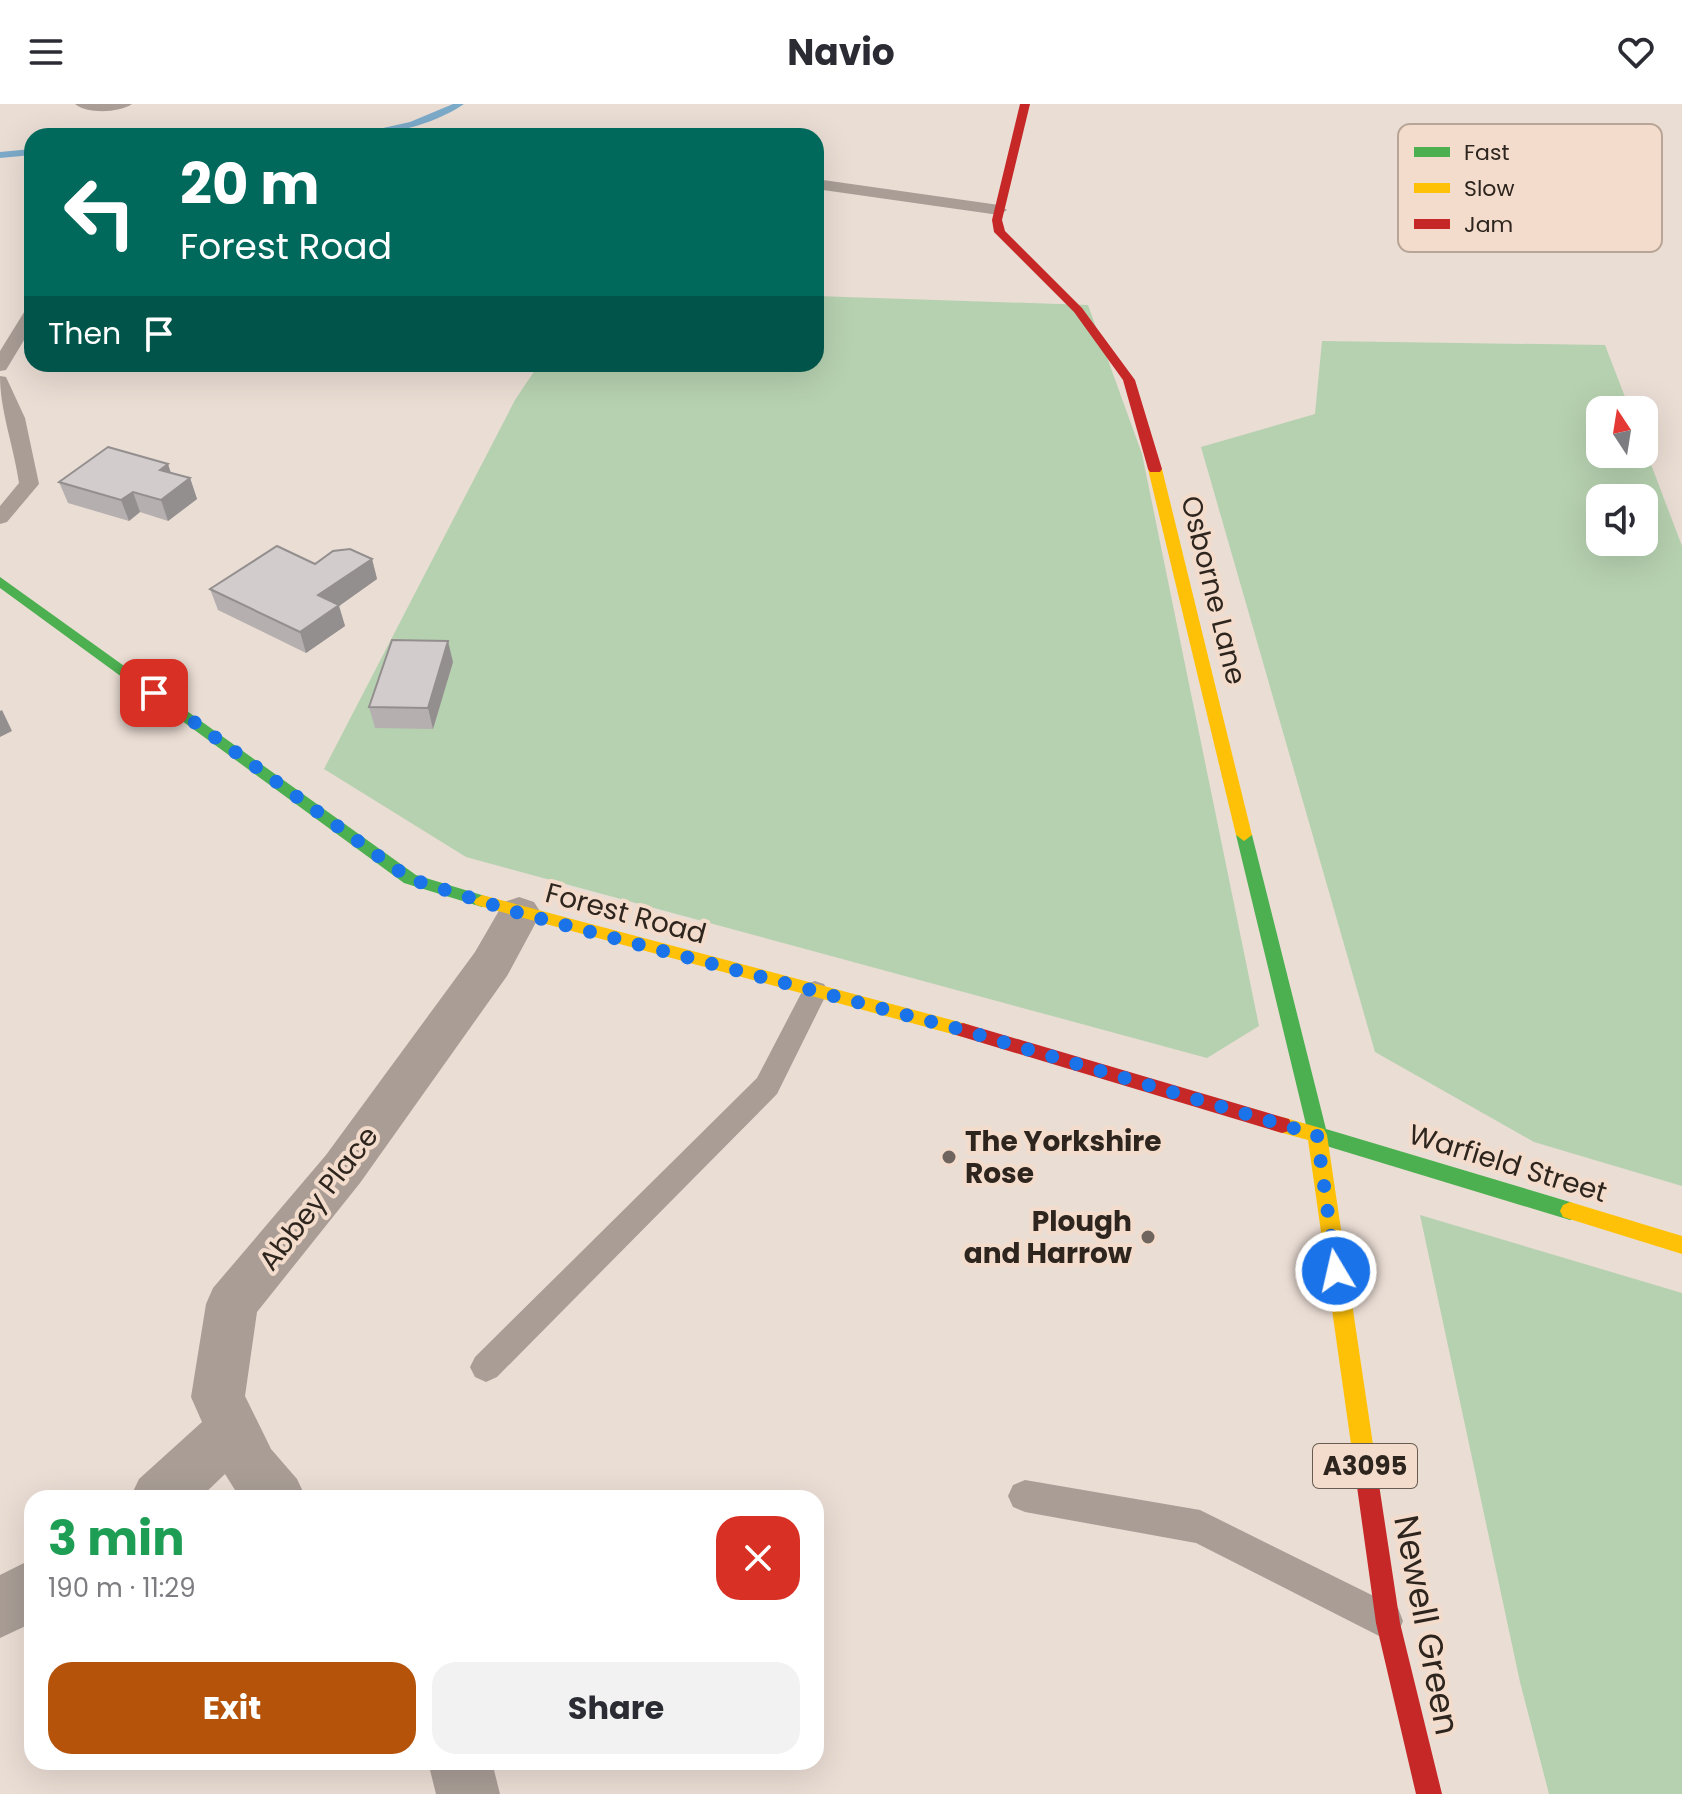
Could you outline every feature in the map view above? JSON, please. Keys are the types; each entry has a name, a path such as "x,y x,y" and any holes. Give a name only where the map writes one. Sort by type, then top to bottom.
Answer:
{"main road":[{"path":"999,210 1025,104"},
{"name":"Osborne Lane","path":"999,210 997,220 1000,232 1078,310 1129,380 1147,434 1317,1135"},
{"name":"Forest Road","path":"0,581 410,879 519,913 959,1029 1317,1135"},
{"name":"Warfield Street","path":"1317,1135 1682,1245"},
{"name":"Newell Green","path":"1317,1135 1388,1623 1429,1794"}],"street":[{"name":"Abbey Place","path":"270,1490 251,1468 218,1397 232,1304 343,1169 491,964 519,913"},
{"path":"168,1490 233,1430"},
{"path":"0,1608 24,1594"},
{"path":"462,1770 468,1794"}],"lane":[{"path":"82,104 90,107 125,104"},
{"path":"824,185 999,210"},
{"path":"0,366 24,326"},
{"path":"0,381 7,392 24,446 29,484 0,518"},
{"path":"486,1367 767,1086 815,991"},
{"path":"1025,1496 1200,1527 1388,1623"}],"green space":[{"path":"824,296 1088,305 1142,454 1259,1026 1207,1058 466,857 324,769 515,400 534,372 824,372"},
{"path":"1322,341 1605,345 1625,396 1586,396 1586,468 1652,468 1682,546 1682,1186 1534,1142 1375,1052 1201,447 1315,414"},
{"path":"1420,1215 1682,1293 1682,1794 1549,1794 1520,1682"}],"building":[{"path":"108,447 168,464 160,470 190,478 161,500 133,492 121,500 59,482"},
{"path":"277,546 315,564 333,551 350,549 372,559 318,595 339,605 300,632 210,589"},
{"path":"392,640 448,641 428,708 369,707"}],"waterway":[{"path":"392,128 412,124 460,104"},
{"path":"0,155 24,153"}],"traffic: fast":[{"path":"0,581 410,879 482,901"},
{"path":"1244,835 1317,1135 1570,1211"}],"traffic: slow":[{"path":"1155,469 1244,835"},
{"path":"482,901 963,1030"},
{"path":"1282,1125 1317,1135 1364,1458"},
{"path":"1570,1211 1682,1245"}],"traffic: jam":[{"path":"1025,104 997,220 1000,232 1078,310 1129,380 1155,469"},
{"path":"963,1030 1282,1125"},
{"path":"1364,1458 1388,1623 1429,1794"}],"place":[{"name":"The Yorkshire Rose","path":"949,1157"},
{"name":"Plough and Harrow","path":"1148,1237"}],"route":[{"path":"154,693 410,879 519,913 959,1029 1317,1135 1336,1271"}]}
